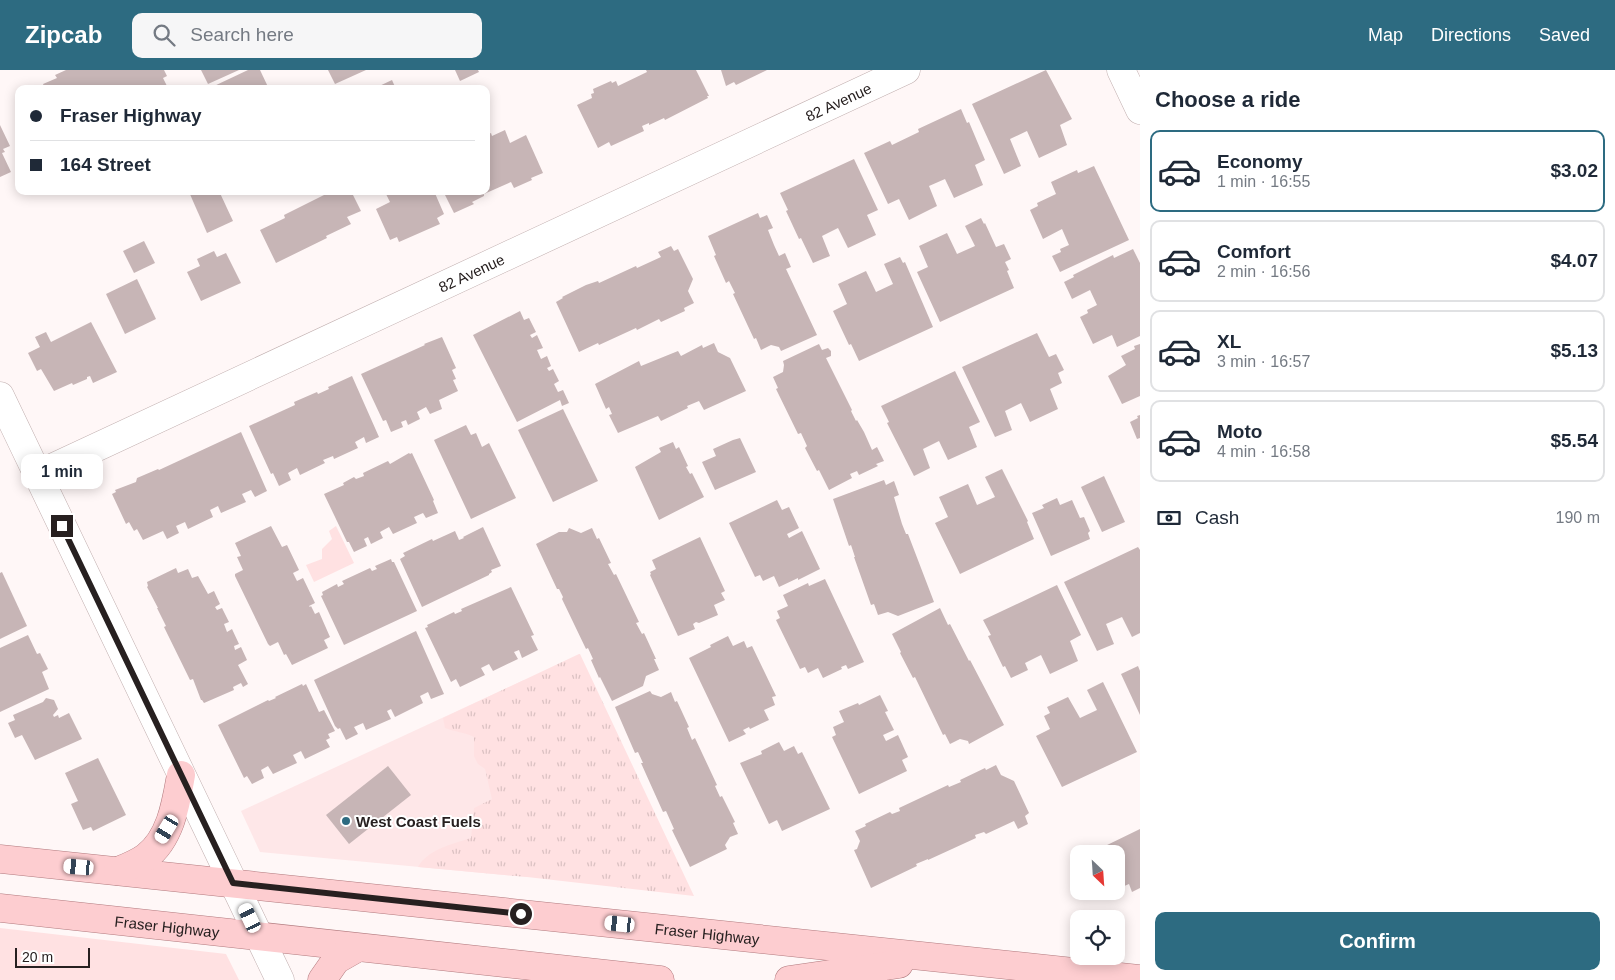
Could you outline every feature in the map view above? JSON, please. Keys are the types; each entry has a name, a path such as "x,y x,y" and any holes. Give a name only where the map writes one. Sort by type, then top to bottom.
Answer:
{"main road":[{"path":"118,871 145,857 162,838 172,815 181,775"},
{"name":"Fraser Highway","path":"0,859 1140,979"},
{"name":"Fraser Highway","path":"0,908 660,980"},
{"path":"322,980 336,960 357,948"},
{"name":"Fraser Highway","path":"789,980 938,958"}],"street":[{"name":"82 Avenue","path":"37,475 906,70"},
{"path":"1121,70 1140,110"},
{"path":"0,396 280,980"}],"shaded area":[{"path":"524,680 527,877 260,852 241,811"}],"green space":[{"path":"336,526 354,563 314,582 306,565 322,559 322,549 332,539 329,531"},
{"path":"579,654 694,896 418,867 434,851 471,838 474,808 492,799 485,769 478,764 474,756 474,737 445,728 443,718"},
{"path":"0,928 226,954 239,980 0,980"}],"building":[{"path":"66,70 164,70 167,76 163,78 166,85 43,85 57,78 55,75"},
{"path":"201,70 239,70 208,84"},
{"path":"248,70 260,70 267,85 216,85"},
{"path":"328,70 366,70 335,84"},
{"path":"455,70 478,70 479,72 460,81"},
{"path":"646,70 696,70 709,96 665,120 664,118 642,126 644,131 611,146 609,142 598,148 577,105 592,98 593,89 611,81 612,83 616,81 618,86 647,72"},
{"path":"721,70 767,70 736,85 734,82 726,86"},
{"path":"1046,70 1072,119 1060,125 1067,145 1039,158 1027,131 1010,139 1021,166 1004,174 972,104"},
{"path":"392,80 394,85 381,85"},
{"path":"961,109 967,123 969,122 985,160 975,165 983,185 954,198 945,179 929,186 937,206 909,220 899,199 888,204 864,153 890,141 892,145 919,132 918,129"},
{"path":"0,125 10,146 3,149 5,152 2,153 11,172 0,177"},
{"path":"505,130 510,143 526,135 543,173 514,188 511,182 490,191 490,133 492,136"},
{"path":"854,159 878,210 867,215 876,235 848,248 838,228 822,236 830,256 813,263 801,238 799,239 780,193"},
{"path":"1094,166 1129,240 1060,272 1052,256 1061,252 1060,249 1069,245 1062,229 1043,239 1030,210 1038,206 1037,203 1056,194 1051,182 1077,170 1078,173"},
{"path":"190,195 221,195 233,221 207,233"},
{"path":"324,195 353,195 361,211 347,217 351,224 276,263 260,230 285,218 284,215"},
{"path":"386,195 436,195 444,214 437,218 440,224 399,242 397,237 390,240 376,209 390,202"},
{"path":"445,195 484,195 472,202 474,204 454,213"},
{"path":"758,213 760,218 767,215 773,228 768,230 774,245 779,256 785,253 791,267 786,269 817,335 781,351 779,347 771,345 761,350 756,338 754,339 729,281 726,283 714,256 716,255 708,236"},
{"path":"981,218 996,247 1004,244 1011,259 1005,262 1014,288 940,322 917,272 928,267 919,246 947,233 957,254 975,246 965,226"},
{"path":"144,241 155,263 134,273 123,251"},
{"path":"671,246 674,251 678,249 693,279 688,291 694,303 684,308 685,311 661,322 659,319 637,330 636,328 579,352 556,302 586,285 598,281 599,283 661,257 658,252"},
{"path":"1133,249 1140,263 1140,336 1117,347 1112,335 1093,344 1080,317 1088,313 1087,310 1097,305 1090,290 1072,299 1064,282 1074,277 1073,275 1113,255 1114,258"},
{"path":"214,251 217,257 226,253 241,283 201,301 187,272 200,266 197,259"},
{"path":"900,257 903,263 905,262 933,327 859,361 833,311 847,304 838,284 866,271 876,292 893,284 884,264"},
{"path":"137,279 156,319 125,334 106,294"},
{"path":"520,311 524,320 529,318 536,332 530,335 532,338 537,335 543,348 537,350 541,359 547,356 551,366 547,368 549,371 553,369 559,381 554,384 558,392 563,390 569,403 562,406 560,400 517,422 473,335"},
{"path":"91,322 117,372 93,383 90,376 73,385 72,383 54,391 41,369 37,371 28,353 40,347 35,337 46,332 51,342"},
{"path":"1037,333 1049,357 1056,354 1064,370 1058,373 1062,383 1050,389 1058,409 1030,422 1021,403 1005,411 1012,430 995,437 962,367"},
{"path":"442,337 456,368 452,370 456,379 453,380 458,391 439,400 442,409 430,414 426,407 417,412 420,419 408,425 406,420 401,422 403,427 391,432 386,420 383,421 361,374"},
{"path":"714,343 718,352 730,358 746,391 704,410 699,401 661,421 658,416 618,433 609,415 612,414 609,407 606,409 595,384 639,361 641,366 678,351 681,356 702,345 703,348"},
{"path":"819,344 822,350 828,348 831,351 831,356 826,358 851,411 872,450 877,447 884,461 859,475 857,471 850,474 852,478 829,490 805,448 807,446 801,433 798,434 776,389 778,388 773,377 783,372 783,361"},
{"path":"1140,344 1140,396 1122,404 1108,376 1126,365 1121,356 1135,349 1134,346"},
{"path":"955,371 980,422 969,427 977,447 948,460 939,441 923,449 930,468 914,476 887,423 889,422 881,406"},
{"path":"352,376 379,437 366,443 364,437 355,442 358,448 334,459 333,456 323,460 325,463 300,475 297,468 288,473 291,480 279,486 273,473 271,474 249,426 295,405 294,402 317,392 318,394 329,389 328,387"},
{"path":"563,409 598,481 553,502 518,430"},
{"path":"1140,415 1140,438 1137,439 1130,422"},
{"path":"466,425 471,435 476,433 482,447 489,443 516,498 471,519 434,440"},
{"path":"241,432 267,491 255,497 251,490 242,494 246,502 221,513 218,506 210,510 213,517 188,529 185,522 176,526 179,533 167,539 163,531 143,540 137,529 134,531 129,522 126,524 112,494 116,492 115,490 136,482 137,478 159,470"},
{"path":"740,438 756,472 715,490 702,462 716,456 713,449"},
{"path":"673,442 676,449 679,447 688,466 686,467 690,474 692,473 704,497 659,520 635,467 661,452 659,448"},
{"path":"412,453 438,513 426,518 423,513 414,517 417,523 393,534 389,527 380,532 383,538 371,544 368,537 364,539 367,546 354,552 349,542 347,542 324,494 344,485 343,483 354,477 356,479 364,476 363,473 388,461 390,464"},
{"path":"1002,469 1028,521 1034,539 960,574 935,523 948,517 939,497 968,484 977,505 995,497 985,477"},
{"path":"1104,476 1125,522 1102,532 1081,487"},
{"path":"884,480 886,485 894,481 899,495 894,497 902,524 906,534 908,534 934,602 898,616 888,612 878,615 874,604 871,605 833,499"},
{"path":"1057,498 1060,505 1072,500 1080,518 1084,517 1090,531 1088,533 1090,539 1051,556 1032,513 1044,508 1042,505"},
{"path":"777,500 782,510 789,507 799,528 787,534 789,538 802,531 820,569 779,587 774,576 763,581 760,575 755,577 729,523"},
{"path":"271,526 282,547 287,545 299,570 293,573 297,581 303,578 315,603 309,606 311,606 315,614 319,612 330,637 324,640 328,648 292,665 286,654 284,655 278,642 270,646 268,644 235,576 235,574 243,570 237,557 241,556 235,543"},
{"path":"483,527 501,566 491,570 492,572 489,575 422,607 400,559 405,556 403,553 432,539 433,541 455,531 459,540"},
{"path":"569,528 581,533 592,528 597,539 599,538 611,563 608,564 614,575 616,574 639,622 636,623 642,634 644,633 659,670 646,676 643,686 612,701 599,678 588,648 586,649 562,599 563,597 559,589 557,589 536,544 559,532 567,532"},
{"path":"700,537 725,591 721,593 725,600 714,605 718,615 699,623 696,622 693,624 695,629 678,636 650,575 650,572 656,569 652,560"},
{"path":"1138,547 1140,550 1140,633 1132,637 1122,617 1106,624 1114,644 1097,651 1064,582"},
{"path":"391,559 417,611 344,645 321,596 323,595 322,592 337,584 338,587 344,584 342,581 370,568 372,571 377,569 375,566"},
{"path":"176,568 178,573 188,569 192,578 198,576 208,594 214,591 220,604 215,607 217,610 222,608 229,622 224,624 227,632 232,629 239,644 234,646 235,650 241,647 247,660 238,665 248,684 243,687 241,683 233,687 234,690 204,703 193,679 190,680 147,587 147,582"},
{"path":"2,572 27,626 0,639 0,573"},
{"path":"825,579 864,662 848,669 846,665 841,667 842,669 823,678 818,668 808,673 805,667 800,669 776,620 780,618 777,611 788,606 783,595 808,583 809,586"},
{"path":"1057,585 1081,635 1070,641 1078,661 1050,674 1041,655 1025,663 1028,670 1011,678 1005,666 1003,667 988,636 991,635 983,620"},
{"path":"511,587 534,635 531,636 538,650 522,658 519,650 514,652 518,659 493,671 489,664 481,668 485,675 460,687 456,679 451,682 425,628 428,627 427,625 454,612 455,614 462,611 461,609"},
{"path":"940,608 1004,725 969,744 968,741 960,739 950,744 945,734 943,735 892,634"},
{"path":"416,631 444,694 431,699 428,692 420,696 423,703 395,717 391,709 387,711 391,719 366,730 363,723 354,727 358,734 346,740 340,728 338,729 335,726 314,680"},
{"path":"28,635 37,654 40,653 48,669 42,672 49,689 0,712 0,648"},
{"path":"728,636 733,646 744,641 747,648 752,646 776,696 772,697 775,705 764,710 769,720 750,729 749,727 743,730 746,734 729,742 689,658"},
{"path":"1138,666 1140,671 1140,715 1121,674"},
{"path":"1103,682 1137,752 1062,787 1036,736 1050,729 1044,716 1050,713 1047,707 1068,697 1080,718 1097,710 1087,690"},
{"path":"302,684 303,686 306,684 319,712 324,710 335,731 328,734 330,738 326,740 330,747 305,759 301,751 293,755 297,763 273,774 268,766 261,770 264,778 252,784 247,776 244,778 218,725"},
{"path":"650,691 652,694 661,697 671,692 675,702 677,701 689,727 687,728 692,740 695,738 717,785 715,786 720,797 722,796 735,822 733,823 738,834 730,837 725,845 727,849 690,867 672,830 674,829 666,811 663,812 638,752 635,753 615,707"},
{"path":"880,695 888,711 885,712 894,730 883,735 886,741 898,735 908,757 902,760 907,771 859,794 832,737 836,735 833,727 844,722 839,711 858,703 859,705"},
{"path":"46,698 54,700 58,709 53,715 54,717 58,715 59,718 69,713 82,739 35,760 22,735 15,738 8,723 15,720 13,715 43,702"},
{"path":"779,742 784,751 794,746 798,754 802,752 830,809 782,831 777,820 769,824 740,763 762,754 761,751"},
{"path":"98,758 126,815 93,831 91,827 83,830 71,804 78,801 65,773"},
{"path":"996,765 1001,775 1014,781 1029,813 1025,816 1028,824 1018,829 1014,821 986,834 984,832 975,835 976,838 916,864 917,866 871,888 854,850 857,849 860,841 855,831 890,812 892,814 900,811 899,808 948,785 949,787 961,782 960,780 985,768 986,770"},
{"path":"388,766 411,795 349,844 326,815"},
{"path":"1140,829 1140,888 1132,892 1129,884 1125,886 1125,845 1107,845"}],"place":[{"name":"West Coast Fuels","path":"346,821"}],"route":[{"path":"62,526 233,883 521,914"}]}
